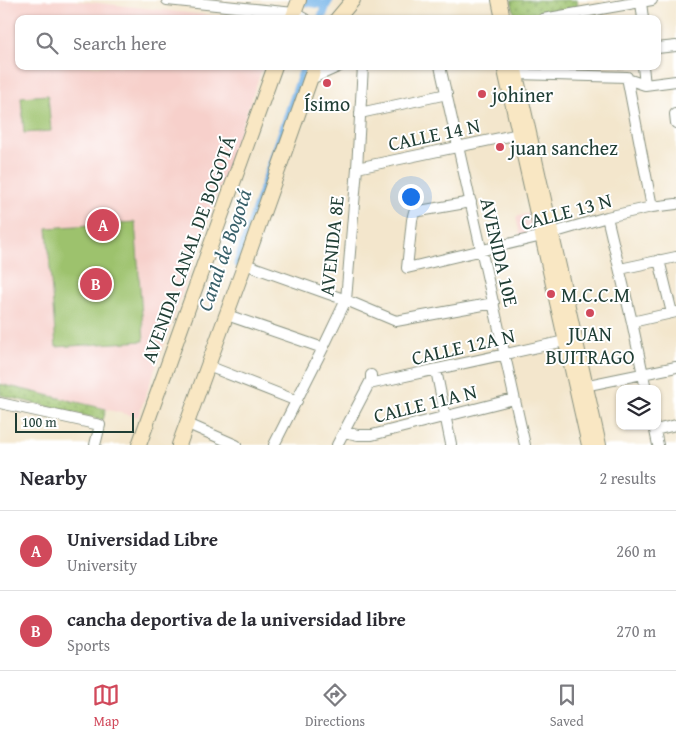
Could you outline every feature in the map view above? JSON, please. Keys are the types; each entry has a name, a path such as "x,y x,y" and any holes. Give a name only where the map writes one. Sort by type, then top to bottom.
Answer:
{"main road":[{"path":"340,15 353,0"},
{"path":"489,0 492,15"},
{"path":"499,0 502,15"},
{"name":"AVENIDA CANAL DE BOGOTÁ","path":"139,445 273,70"},
{"path":"511,70 519,134 547,235 565,341 581,387"},
{"path":"511,70 592,444"},
{"path":"179,445 246,264 313,73"}],"street":[{"path":"167,0 298,12"},
{"path":"566,15 652,0"},
{"path":"641,2 643,15"},
{"path":"661,48 676,46"},
{"name":"AVENIDA 8E","path":"274,445 324,348 346,300 357,168 362,70"},
{"name":"AVENIDA 10E","path":"441,70 525,445"},
{"path":"524,70 627,78 645,86 676,81"},
{"path":"643,70 645,86"},
{"path":"627,78 652,207"},
{"path":"360,113 447,94"},
{"path":"676,114 676,122"},
{"name":"CALLE 14 N","path":"357,168 519,134"},
{"name":"CALLE 13 N","path":"471,202 414,212 407,268 547,235 607,217 676,204"},
{"path":"607,217 645,385"},
{"path":"620,270 676,257"},
{"path":"632,322 674,312 659,260"},
{"path":"246,264 346,300 396,321 494,304"},
{"path":"227,315 324,348"},
{"name":"CALLE 12A N","path":"344,432 370,380 436,370 565,341"},
{"path":"208,366 297,401"},
{"path":"581,387 676,367"},
{"path":"436,370 451,444"},
{"name":"CALLE 11A N","path":"344,432 372,435 514,399"},
{"path":"0,403 100,425 95,445"},
{"path":"188,424 236,445"},
{"path":"661,427 676,425"},
{"path":"654,430 658,445"},
{"path":"337,445 344,432"}],"shaded area":[{"path":"0,0 71,0 207,15 15,15 15,70 262,70 138,417 0,384"},
{"path":"532,212 538,234 521,239 516,217"}],"green space":[{"path":"511,0 577,0 578,9 576,11 554,15 515,15"},
{"path":"48,95 51,131 24,133 21,97"},
{"path":"135,222 144,341 56,347 47,228"},
{"path":"0,384 106,409 103,420 0,395"}],"waterway":[{"path":"297,0 326,5"},
{"name":"Canal de Bogotá","path":"322,15 329,0"},
{"name":"Canal de Bogotá","path":"238,263 304,70"}],"place":[{"name":"Ísimo","path":"327,83"},
{"name":"johiner","path":"482,94"},
{"name":"juan sanchez","path":"500,147"},
{"name":"Universidad Libre","path":"103,225"},
{"name":"cancha deportiva de la universidad libre","path":"96,284"},
{"name":"M.C.C.M","path":"551,294"},
{"name":"JUAN BUITRAGO","path":"590,313"}]}
